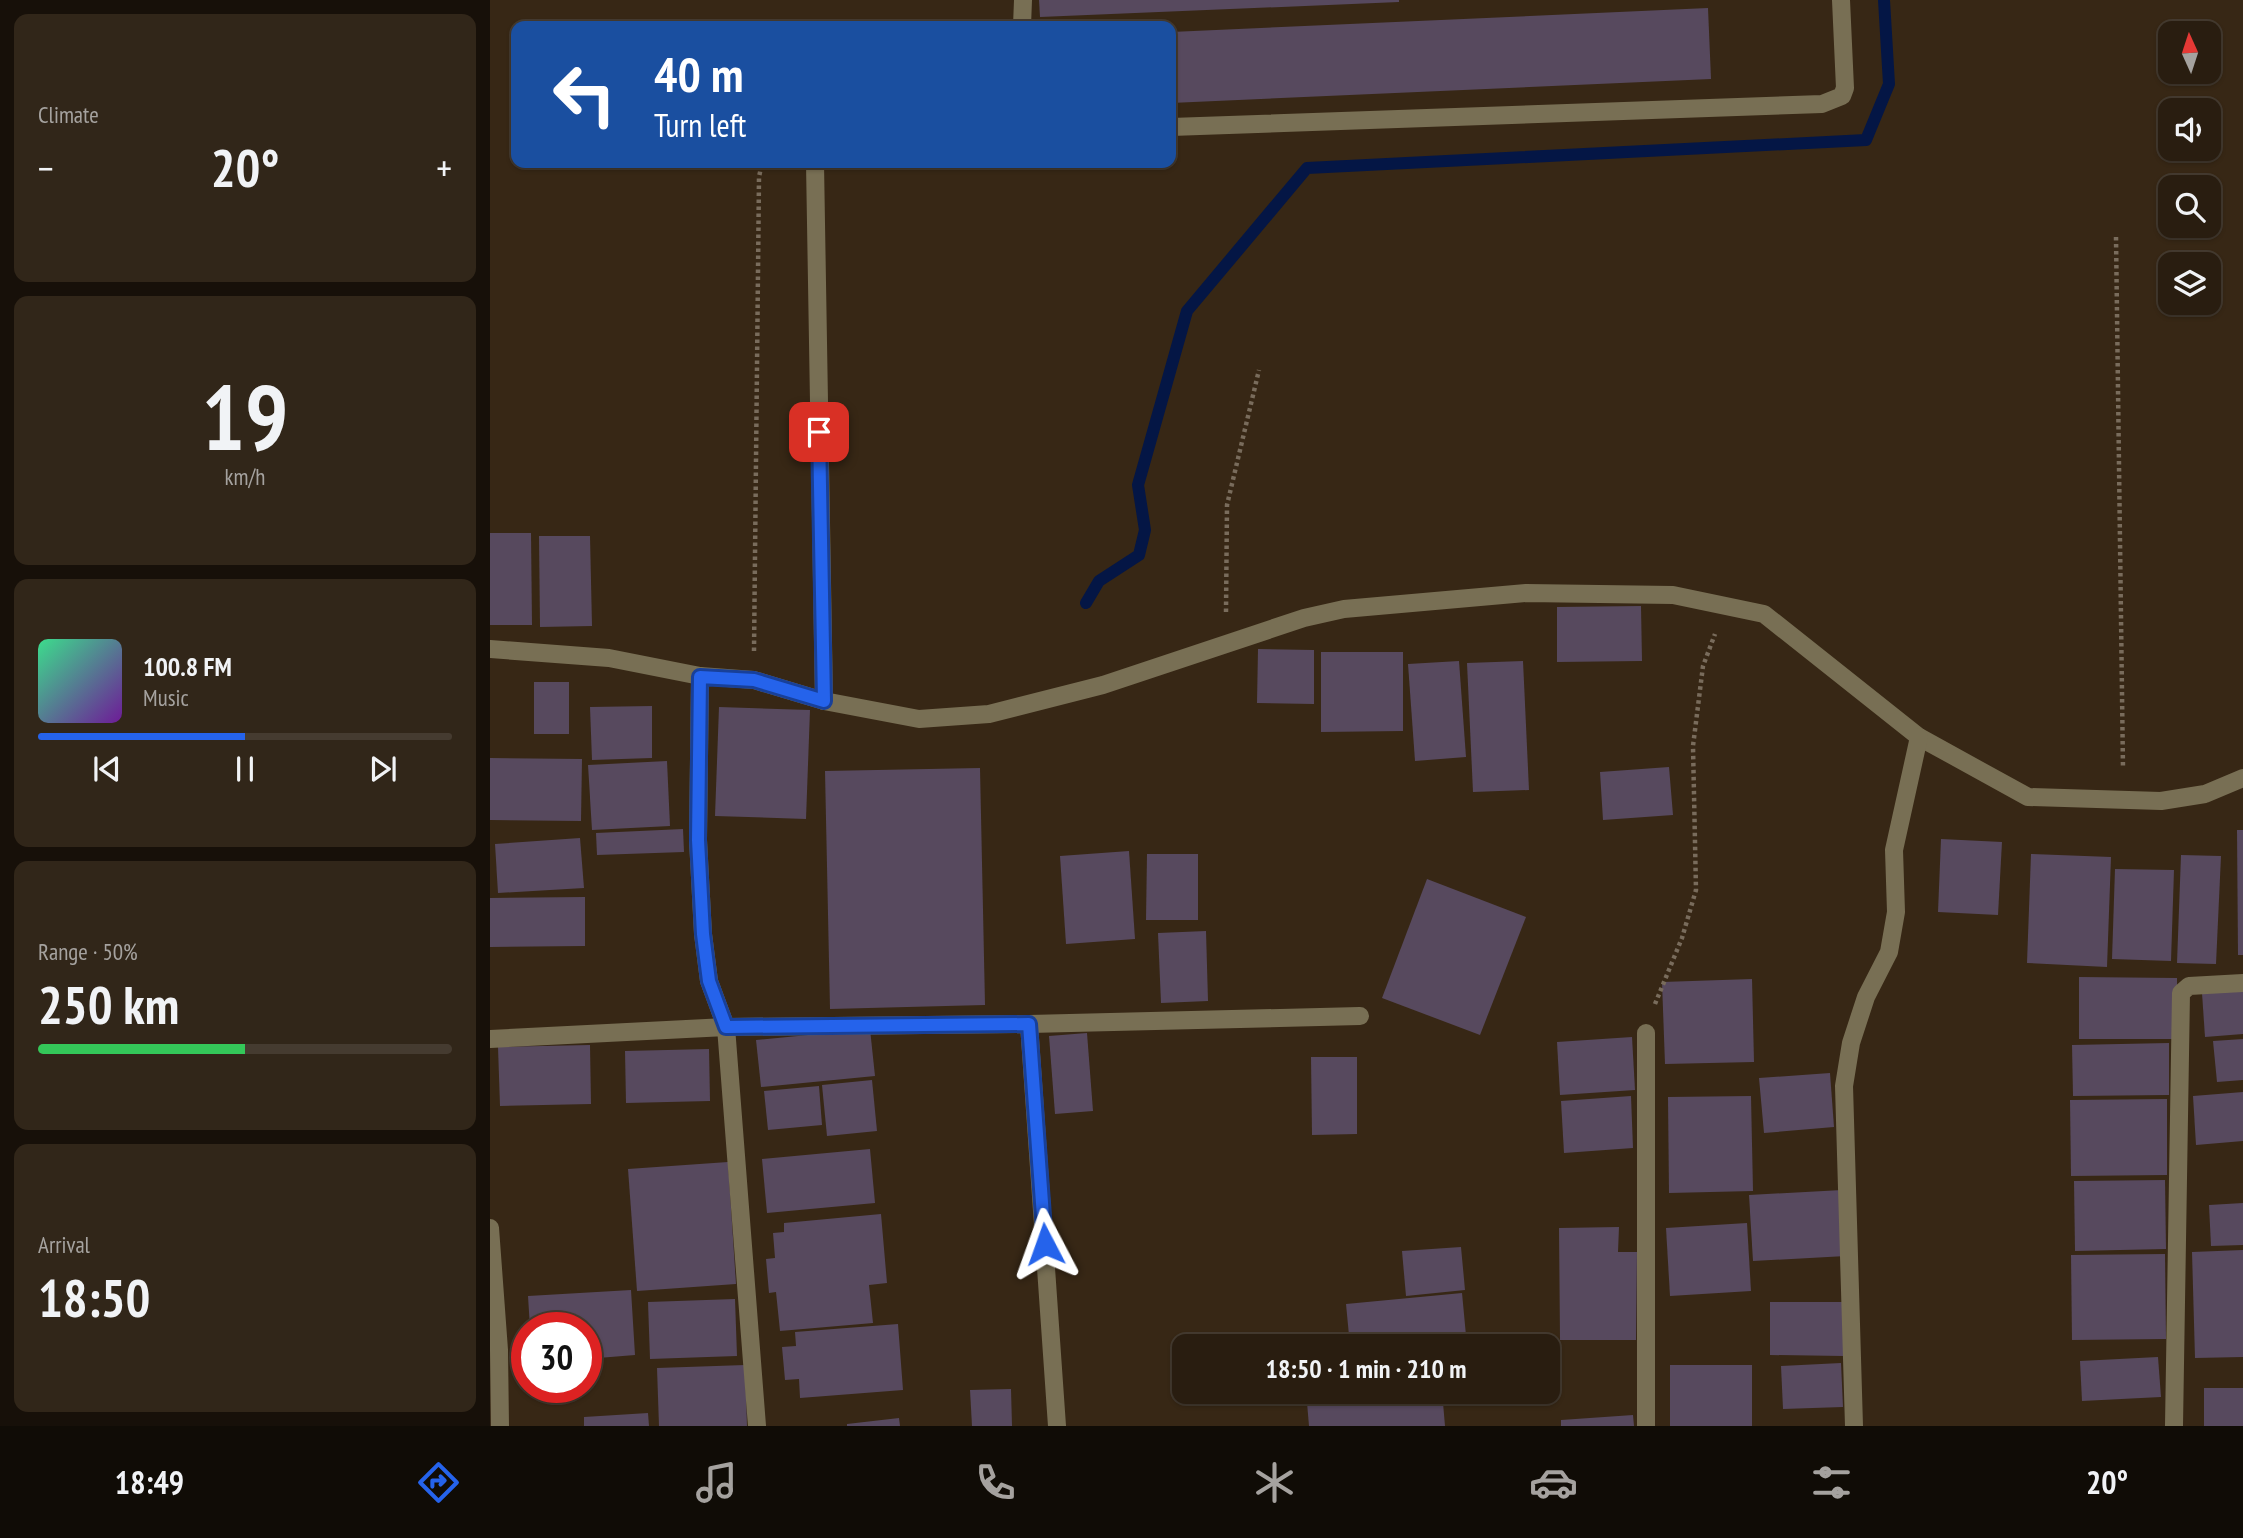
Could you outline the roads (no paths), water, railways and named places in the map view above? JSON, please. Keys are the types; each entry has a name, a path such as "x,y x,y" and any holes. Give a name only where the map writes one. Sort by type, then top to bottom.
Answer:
{"street":[{"path":"1022,21 1023,0"},
{"path":"1176,127 1822,104 1842,96 1845,88 1841,0"},
{"path":"815,168 824,701"},
{"path":"490,649 609,658 700,677 754,680 824,701 919,719 989,714 1102,685 1304,618 1345,608 1527,593 1673,595 1727,604 1764,614 1919,737 2028,797 2161,802 2205,794 2243,778"},
{"path":"700,677 698,840 703,934 709,981 726,1027 757,1426"},
{"path":"1854,1426 1844,1086 1851,1043 1866,997 1889,952 1896,912 1894,850 1919,737"},
{"path":"2174,1426 2182,993 2189,986 2243,983"},
{"path":"490,1039 726,1027 1029,1024 1360,1016"},
{"path":"1029,1024 1057,1426"},
{"path":"1646,1033 1646,1426"},
{"path":"490,1228 499,1350 500,1426"}],"waterway":[{"path":"1086,603 1099,581 1139,555 1145,530 1138,485 1187,311 1307,168 1866,140 1889,84 1884,0"}]}
